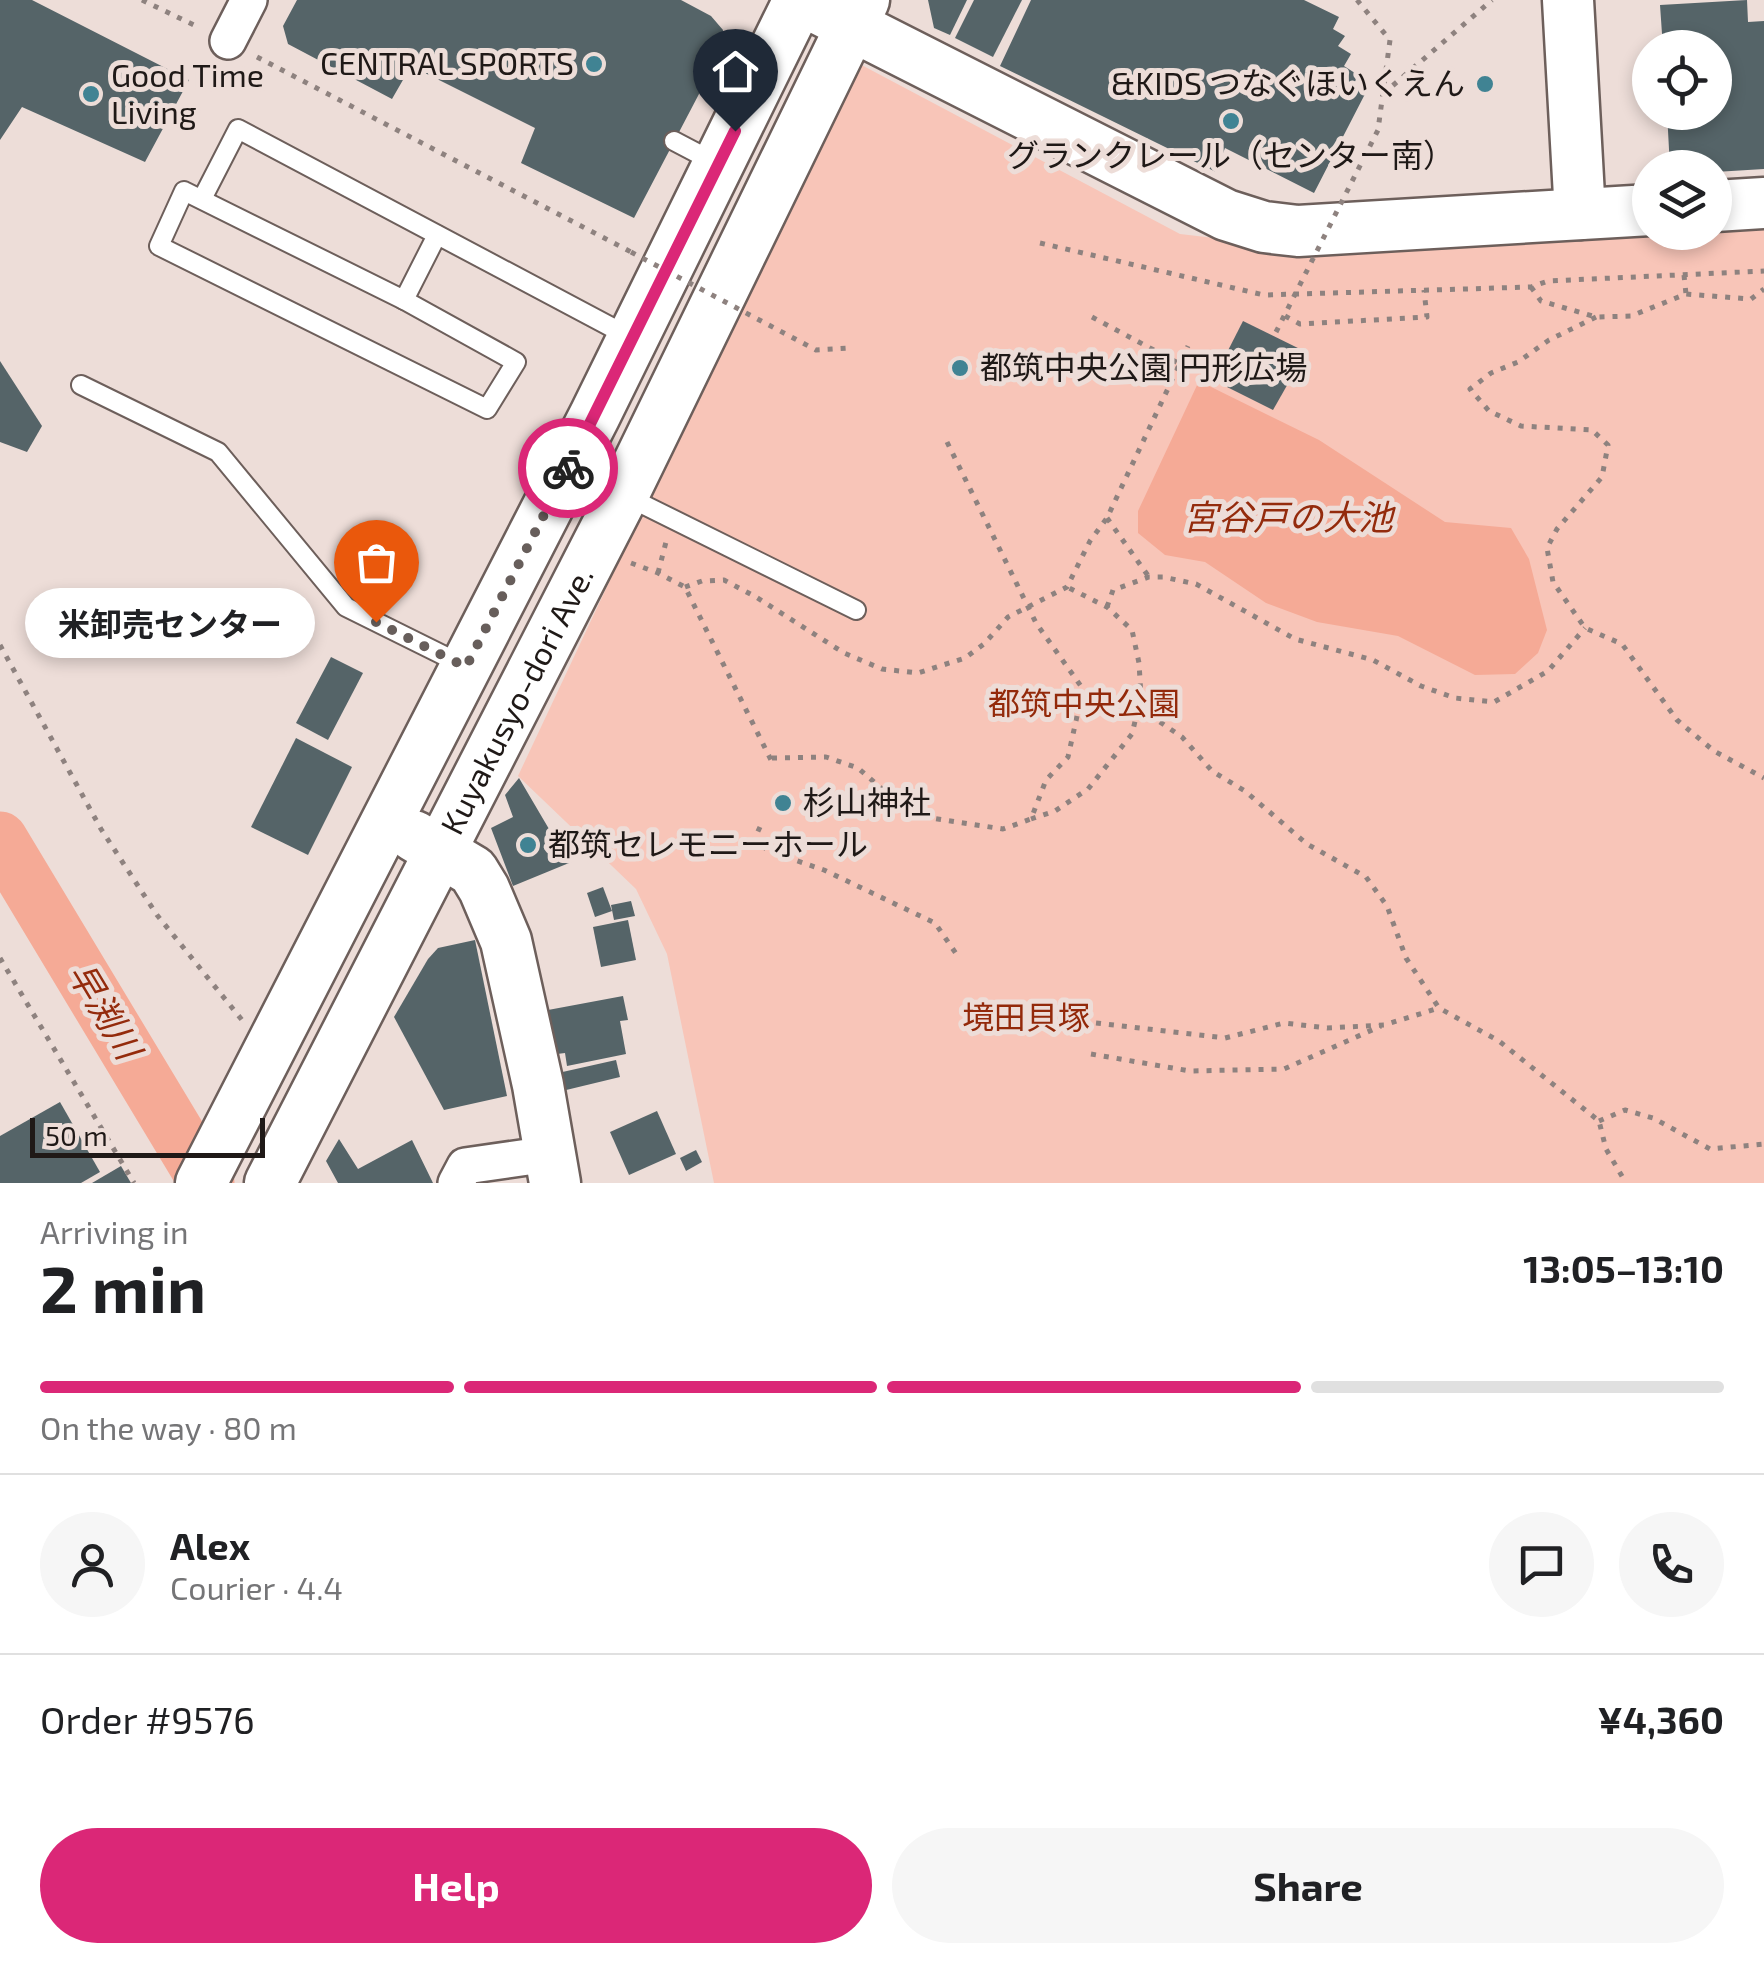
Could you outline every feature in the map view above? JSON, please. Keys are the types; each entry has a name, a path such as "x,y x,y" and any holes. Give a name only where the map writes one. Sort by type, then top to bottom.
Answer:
{"street":[{"path":"228,42 248,0"},
{"path":"801,0 857,13 1226,215 1264,227 1298,231 1632,211"},
{"name":"Kuyakusyo-dori Ave.","path":"200,1183 388,821 801,0"},
{"path":"1568,0 1580,214"},
{"name":"Kuyakusyo-dori Ave.","path":"270,1183 624,495 857,13"},
{"path":"1732,205 1764,203"},
{"path":"388,821 474,871 506,940 538,1085 552,1168 465,1166 456,1183"}],"lane":[{"path":"202,199 238,130 633,338"},
{"path":"674,142 719,164"},
{"path":"184,191 202,199 404,300 516,362 487,409 159,246 184,191"},
{"path":"404,300 437,235"},
{"path":"82,386 218,452 346,607 466,667"},
{"path":"624,495 856,610"}],"path":[{"path":"142,0 816,350 851,348"},
{"path":"1276,332 1378,130 1390,40 1357,0"},
{"path":"1383,94 1492,0"},
{"path":"1040,243 1264,295 1531,287 1548,282 1764,271"},
{"path":"1684,275 1686,294"},
{"path":"1531,287 1541,301 1596,317 1632,316 1686,294 1751,299 1764,289"},
{"path":"1285,316 1300,324 1428,317 1424,290"},
{"path":"1092,316 1180,364"},
{"path":"1596,317 1491,373 1470,389 1489,410 1521,426 1592,430 1608,446 1602,477 1557,529 1547,548 1553,582 1584,628 1622,644 1677,720 1714,750 1764,778"},
{"path":"685,586 724,580 844,653 882,669 918,672 965,658 1008,617 1067,587 1090,541 1107,518 1188,346"},
{"path":"947,442 1036,623 1083,689 1138,707 1182,737 1212,771 1245,791 1306,844 1366,877 1386,906 1406,958 1440,1008 1500,1041 1599,1120 1606,1149 1626,1183"},
{"path":"1107,518 1148,577"},
{"path":"628,562 685,586 774,766"},
{"path":"1107,607 1112,590 1148,577 1196,584 1294,640 1373,660 1421,686 1454,698 1494,702 1548,671 1584,628"},
{"path":"772,758 826,757 858,768 888,796 931,818 1003,830 1055,811 1088,790 1108,767 1132,734 1141,696 1132,630 1107,607 1067,587"},
{"path":"0,646 101,829 157,915 248,1026"},
{"path":"1031,820 1046,780 1068,757 1083,689"},
{"path":"760,828 754,842 824,870 935,924 957,954"},
{"path":"0,958 134,1183"},
{"path":"1091,1054 1190,1071 1284,1069 1384,1025 1440,1008"},
{"path":"1096,1023 1225,1038 1284,1023 1327,1028 1384,1025"},
{"path":"1599,1120 1625,1110 1653,1118 1710,1149 1764,1144"}],"green space":[{"name":"都筑中央公園","path":"854,61 1180,234 1342,253 1414,242 1632,235 1632,250 1732,250 1732,230 1764,229 1764,1183 714,1183 667,954 636,889 518,776"}],"water":[{"name":"宮谷戸の大池","path":"1199,381 1319,440 1445,522 1511,528 1529,559 1547,630 1538,653 1515,674 1475,675 1398,636 1317,622 1266,603 1205,562 1165,555 1138,533 1138,511"}],"building":[{"name":"Good Time Living","path":"0,0 32,0 189,80 145,162 22,107 0,140"},
{"path":"297,0 681,0 711,16 723,30 721,52 634,218 521,163 535,128 411,66 392,99 288,44 283,26"},
{"path":"928,0 967,0 950,35 934,28"},
{"path":"974,0 1022,0 993,57 955,38"},
{"name":"グランクレール（センター南）","path":"1031,0 1304,0 1339,17 1333,29 1345,36 1338,46 1351,54 1344,66 1358,75 1353,86 1365,94 1314,193 1225,148 1216,172 1000,66"},
{"path":"1747,0 1748,22 1764,21 1764,169 1732,171 1732,150 1669,150 1668,130 1732,130 1732,30 1662,30 1660,5"},
{"path":"1243,321 1306,352 1273,410 1213,380"},
{"path":"0,361 42,426 27,452 0,442"},
{"path":"331,657 363,673 328,740 296,723"},
{"path":"296,738 352,767 308,855 251,827"},
{"name":"都筑セレモニーホール","path":"519,778 569,863 513,886 491,828 513,817 505,795"},
{"path":"603,887 612,911 595,917 587,893"},
{"path":"631,901 635,916 614,920 611,905"},
{"path":"628,920 636,960 601,967 593,927"},
{"path":"475,940 507,1096 444,1110 394,1017 438,948"},
{"path":"623,996 628,1020 620,1021 626,1054 567,1066 565,1053 557,1054 548,1010"},
{"path":"616,1060 620,1077 562,1091 558,1073"},
{"path":"60,1102 100,1172 81,1183 0,1183 0,1136"},
{"path":"657,1111 676,1154 629,1175 610,1132"},
{"path":"339,1139 358,1169 412,1140 433,1183 338,1183 326,1161"},
{"path":"696,1150 702,1162 686,1171 680,1158"},
{"path":"121,1166 131,1183 92,1183"}],"waterway":[{"name":"早渕川","path":"0,839 207,1183"}],"way so far":[{"path":"376,622 466,667 568,468"}],"place":[{"name":"CENTRAL SPORTS","path":"594,64"},
{"name":"&KIDS つなぐほいくえん","path":"1485,84"},
{"name":"Good Time Living","path":"91,94"},
{"name":"グランクレール（センター南）","path":"1231,121"},
{"name":"都筑中央公園 円形広場","path":"960,368"},
{"name":"米卸売センター","path":"376,622"},
{"name":"杉山神社","path":"783,803"},
{"name":"都筑セレモニーホール","path":"528,845"}],"route":[{"path":"568,468 735,131"}],"park label":[{"name":"境田貝塚","path":"1026,1018"}]}
